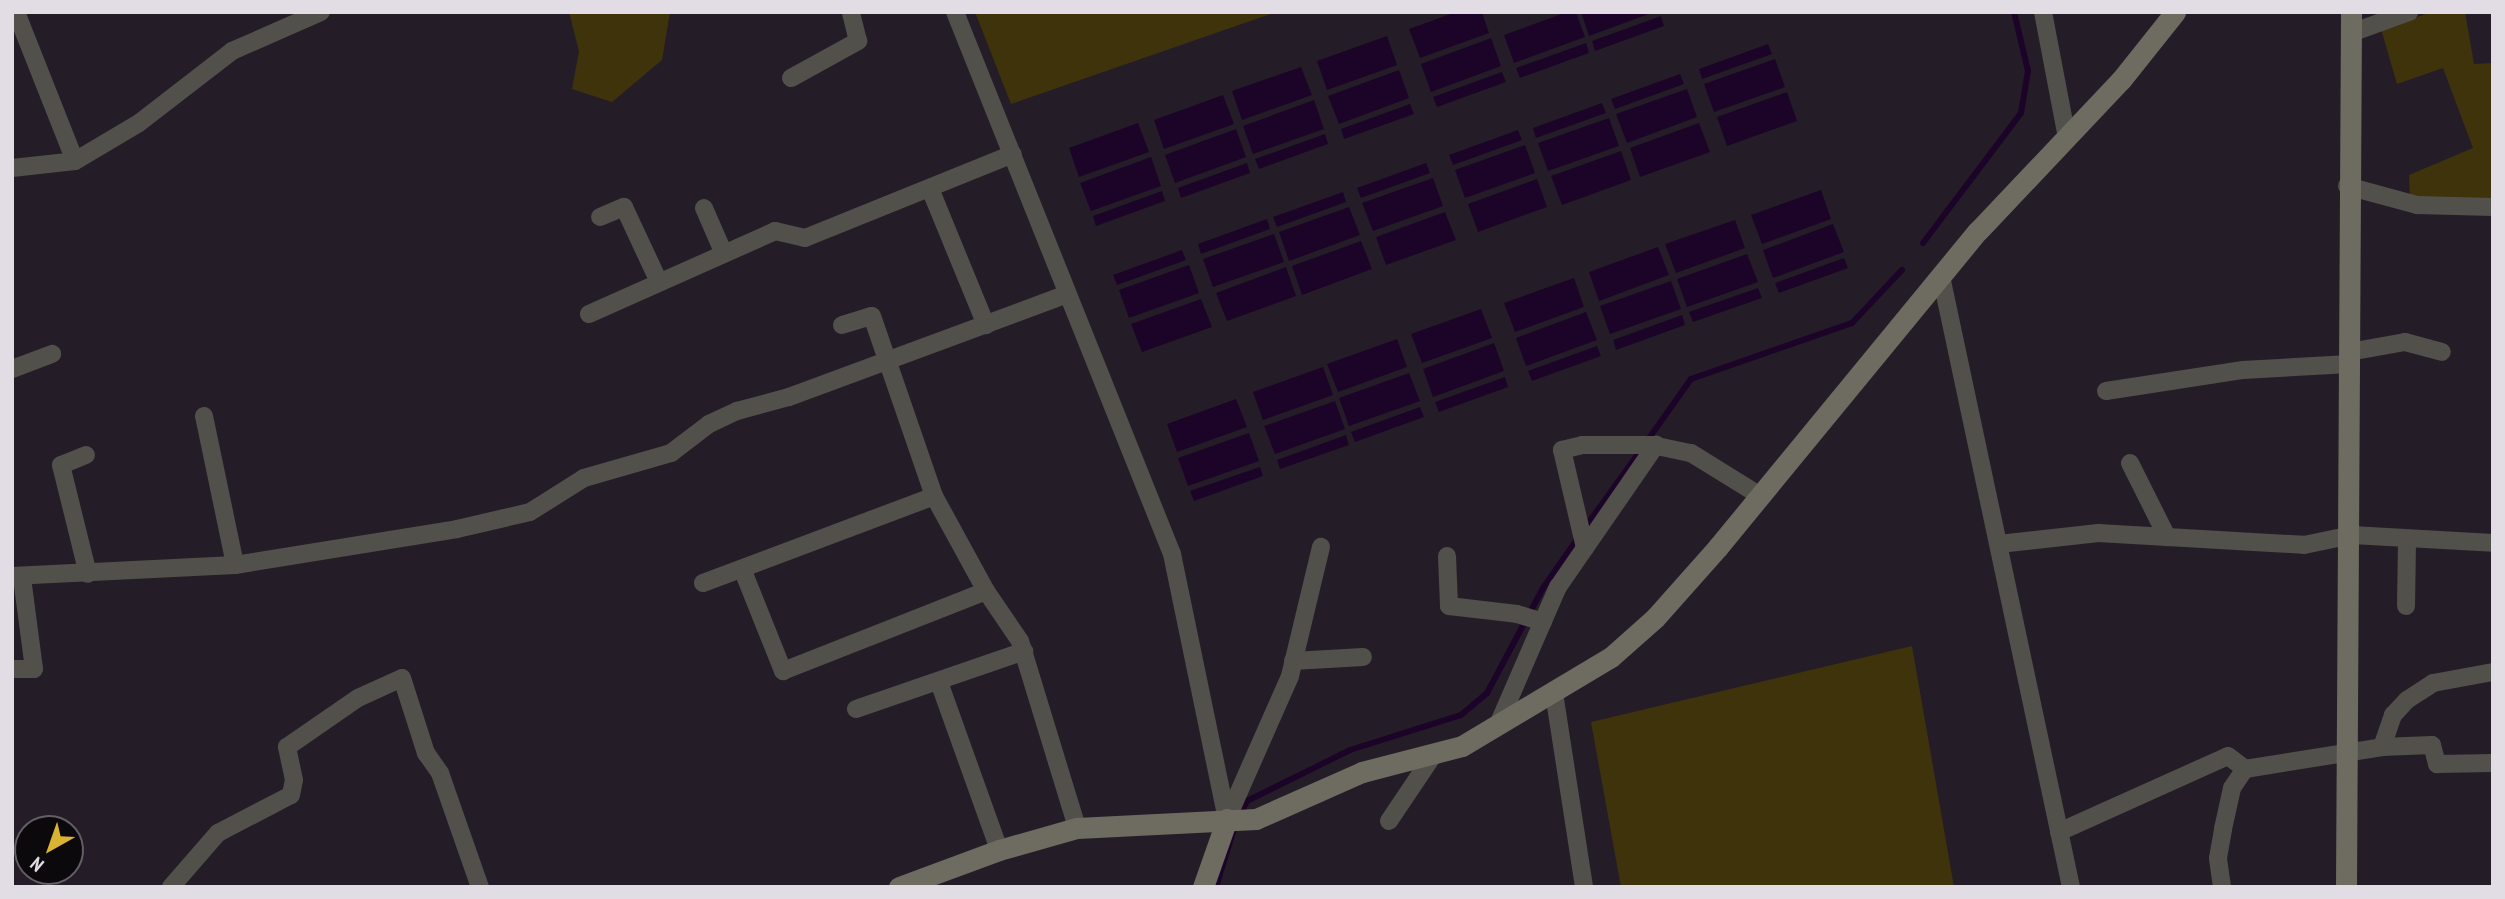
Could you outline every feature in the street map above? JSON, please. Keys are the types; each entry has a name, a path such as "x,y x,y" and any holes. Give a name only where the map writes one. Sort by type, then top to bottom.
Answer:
{"street":[{"path":"16,12 75,160"},
{"path":"12,168 75,160 139,123 232,51 321,12"},
{"path":"791,78 858,41 851,12"},
{"path":"956,12 1171,554 1229,819"},
{"path":"2043,12 2067,138"},
{"path":"899,887 999,850 1077,828 1256,819 1362,772 1462,746 1611,657 1655,618 1941,276 2159,37 2175,12"},
{"path":"2346,887 2346,752 2352,535 2347,186 2351,23 2409,12"},
{"path":"589,314 775,231 805,238 931,191 1013,154"},
{"path":"2347,186 2417,205 2493,207"},
{"path":"931,191 986,325"},
{"path":"600,216 624,207 659,282"},
{"path":"704,208 724,254"},
{"path":"1941,276 2071,887"},
{"path":"12,669 34,669 17,577 235,565 457,529 530,512 584,478 671,453 709,424 737,411 888,360 1067,294"},
{"path":"842,325 872,316 933,496 986,591 1024,651 1077,828"},
{"path":"2106,391 2243,370 2349,358 2405,342 2442,352"},
{"path":"12,369 52,354"},
{"path":"204,416 235,565"},
{"path":"1584,546 1562,450 1583,445 1654,445 1691,453 1759,495"},
{"path":"1497,727 1558,587 1654,445"},
{"path":"86,455 61,465 88,574"},
{"path":"2130,463 2167,537"},
{"path":"703,583 743,571 933,496"},
{"path":"1999,544 2098,533 2304,545 2352,535 2493,544"},
{"path":"2406,606 2407,540"},
{"path":"1203,887 1293,661 1321,547"},
{"path":"1447,556 1449,606 1517,614 1541,622"},
{"path":"743,571 783,671 986,591"},
{"path":"856,709 1024,651"},
{"path":"1293,661 1363,657"},
{"path":"2382,747 2393,715 2407,700 2433,683 2493,673"},
{"path":"171,887 218,833 291,795 294,780 286,747 358,698 402,678 426,753 440,773 480,887"},
{"path":"939,682 999,850"},
{"path":"1554,693 1584,887"},
{"path":"2059,832 2228,756 2245,768 2382,747 2432,745 2437,764 2493,763"},
{"path":"1389,821 1434,754"},
{"path":"2222,887 2218,858 2223,830 2232,788 2245,768"}],"shaded area":[{"path":"569,12 670,12 662,60 612,102 572,89 579,51"},
{"path":"975,12 1276,12 1011,104"},
{"path":"1456,12 1482,12 1489,33 1420,58 1409,29"},
{"path":"1567,12 1576,12 1585,37 1514,63 1504,35"},
{"path":"1581,12 1654,12 1589,36"},
{"path":"2432,12 2465,12 2474,64 2493,63 2493,203 2410,199 2409,175 2473,148 2443,68 2397,84 2381,29"},
{"path":"1661,16 1664,26 1595,51 1592,41"},
{"path":"1387,36 1397,65 1327,90 1317,61"},
{"path":"1491,38 1501,66 1431,92 1421,64"},
{"path":"1586,43 1589,53 1520,78 1516,68"},
{"path":"1768,44 1772,54 1702,79 1699,69"},
{"path":"1775,59 1785,87 1714,112 1704,84"},
{"path":"1301,67 1312,95 1242,120 1232,91"},
{"path":"1399,70 1409,98 1339,124 1328,96"},
{"path":"1502,72 1506,82 1437,107 1433,97"},
{"path":"1680,74 1684,84 1615,109 1611,99"},
{"path":"1687,89 1697,117 1627,143 1616,114"},
{"path":"1787,92 1797,121 1727,146 1717,117"},
{"path":"1223,95 1234,124 1164,149 1154,120"},
{"path":"1314,100 1324,129 1253,154 1243,126"},
{"path":"1602,103 1606,113 1536,138 1533,128"},
{"path":"1410,104 1414,114 1344,139 1341,129"},
{"path":"1609,118 1619,146 1548,171 1538,143"},
{"path":"1138,123 1149,152 1079,177 1069,148"},
{"path":"1699,123 1710,152 1640,177 1630,148"},
{"path":"1236,129 1246,157 1175,183 1165,155"},
{"path":"1518,130 1522,140 1453,165 1449,155"},
{"path":"1325,134 1328,144 1259,169 1255,159"},
{"path":"1525,145 1535,173 1465,198 1455,170"},
{"path":"1621,151 1631,180 1562,205 1551,176"},
{"path":"1151,157 1161,186 1091,211 1080,183"},
{"path":"1247,163 1250,173 1181,198 1178,188"},
{"path":"1426,163 1430,173 1361,198 1357,188"},
{"path":"1433,178 1443,206 1373,231 1362,203"},
{"path":"1537,179 1547,207 1478,232 1468,204"},
{"path":"1821,190 1831,219 1762,244 1751,215"},
{"path":"1162,191 1165,201 1096,226 1093,216"},
{"path":"1343,192 1346,202 1277,227 1273,217"},
{"path":"1349,207 1360,235 1289,261 1279,232"},
{"path":"1445,212 1456,240 1386,265 1376,237"},
{"path":"1267,219 1270,229 1201,254 1198,244"},
{"path":"1735,220 1745,248 1676,273 1665,244"},
{"path":"1833,224 1844,252 1773,278 1763,250"},
{"path":"1274,234 1284,262 1213,287 1203,259"},
{"path":"1361,241 1372,269 1302,295 1292,266"},
{"path":"1658,247 1669,275 1599,301 1589,272"},
{"path":"1182,250 1186,260 1117,285 1113,275"},
{"path":"1747,254 1758,282 1687,307 1677,279"},
{"path":"1844,258 1848,268 1779,293 1775,283"},
{"path":"1189,265 1199,293 1129,318 1119,290"},
{"path":"1286,267 1296,296 1227,321 1216,293"},
{"path":"1574,278 1584,307 1515,332 1504,303"},
{"path":"1671,281 1681,309 1610,334 1600,306"},
{"path":"1758,288 1762,298 1693,322 1689,312"},
{"path":"1201,299 1212,327 1142,352 1131,324"},
{"path":"1481,309 1492,338 1422,363 1411,334"},
{"path":"1586,312 1597,340 1526,366 1516,338"},
{"path":"1682,315 1685,325 1616,350 1613,340"},
{"path":"1397,339 1407,367 1338,392 1327,364"},
{"path":"1494,343 1504,371 1433,397 1423,369"},
{"path":"1597,346 1601,356 1532,381 1528,371"},
{"path":"1323,367 1333,395 1263,420 1253,392"},
{"path":"1409,373 1420,401 1349,426 1339,398"},
{"path":"1505,377 1508,387 1439,412 1435,402"},
{"path":"1236,399 1247,427 1177,452 1167,424"},
{"path":"1335,401 1345,429 1275,454 1264,426"},
{"path":"1420,407 1424,417 1355,442 1351,432"},
{"path":"1249,433 1259,461 1188,486 1178,458"},
{"path":"1346,435 1349,445 1280,469 1277,460"},
{"path":"1260,467 1263,476 1194,501 1190,491"},
{"path":"1912,646 1954,887 1621,887 1591,722"}],"waterway":[{"path":"1923,243 2021,113 2028,71 2014,12"},
{"path":"1647,441 1691,379 1852,323 1902,270"},
{"path":"1584,529 1641,450"},
{"path":"1240,815 1247,801 1350,750 1461,715 1487,693 1543,588 1578,538"},
{"path":"1216,887 1233,832"}]}
